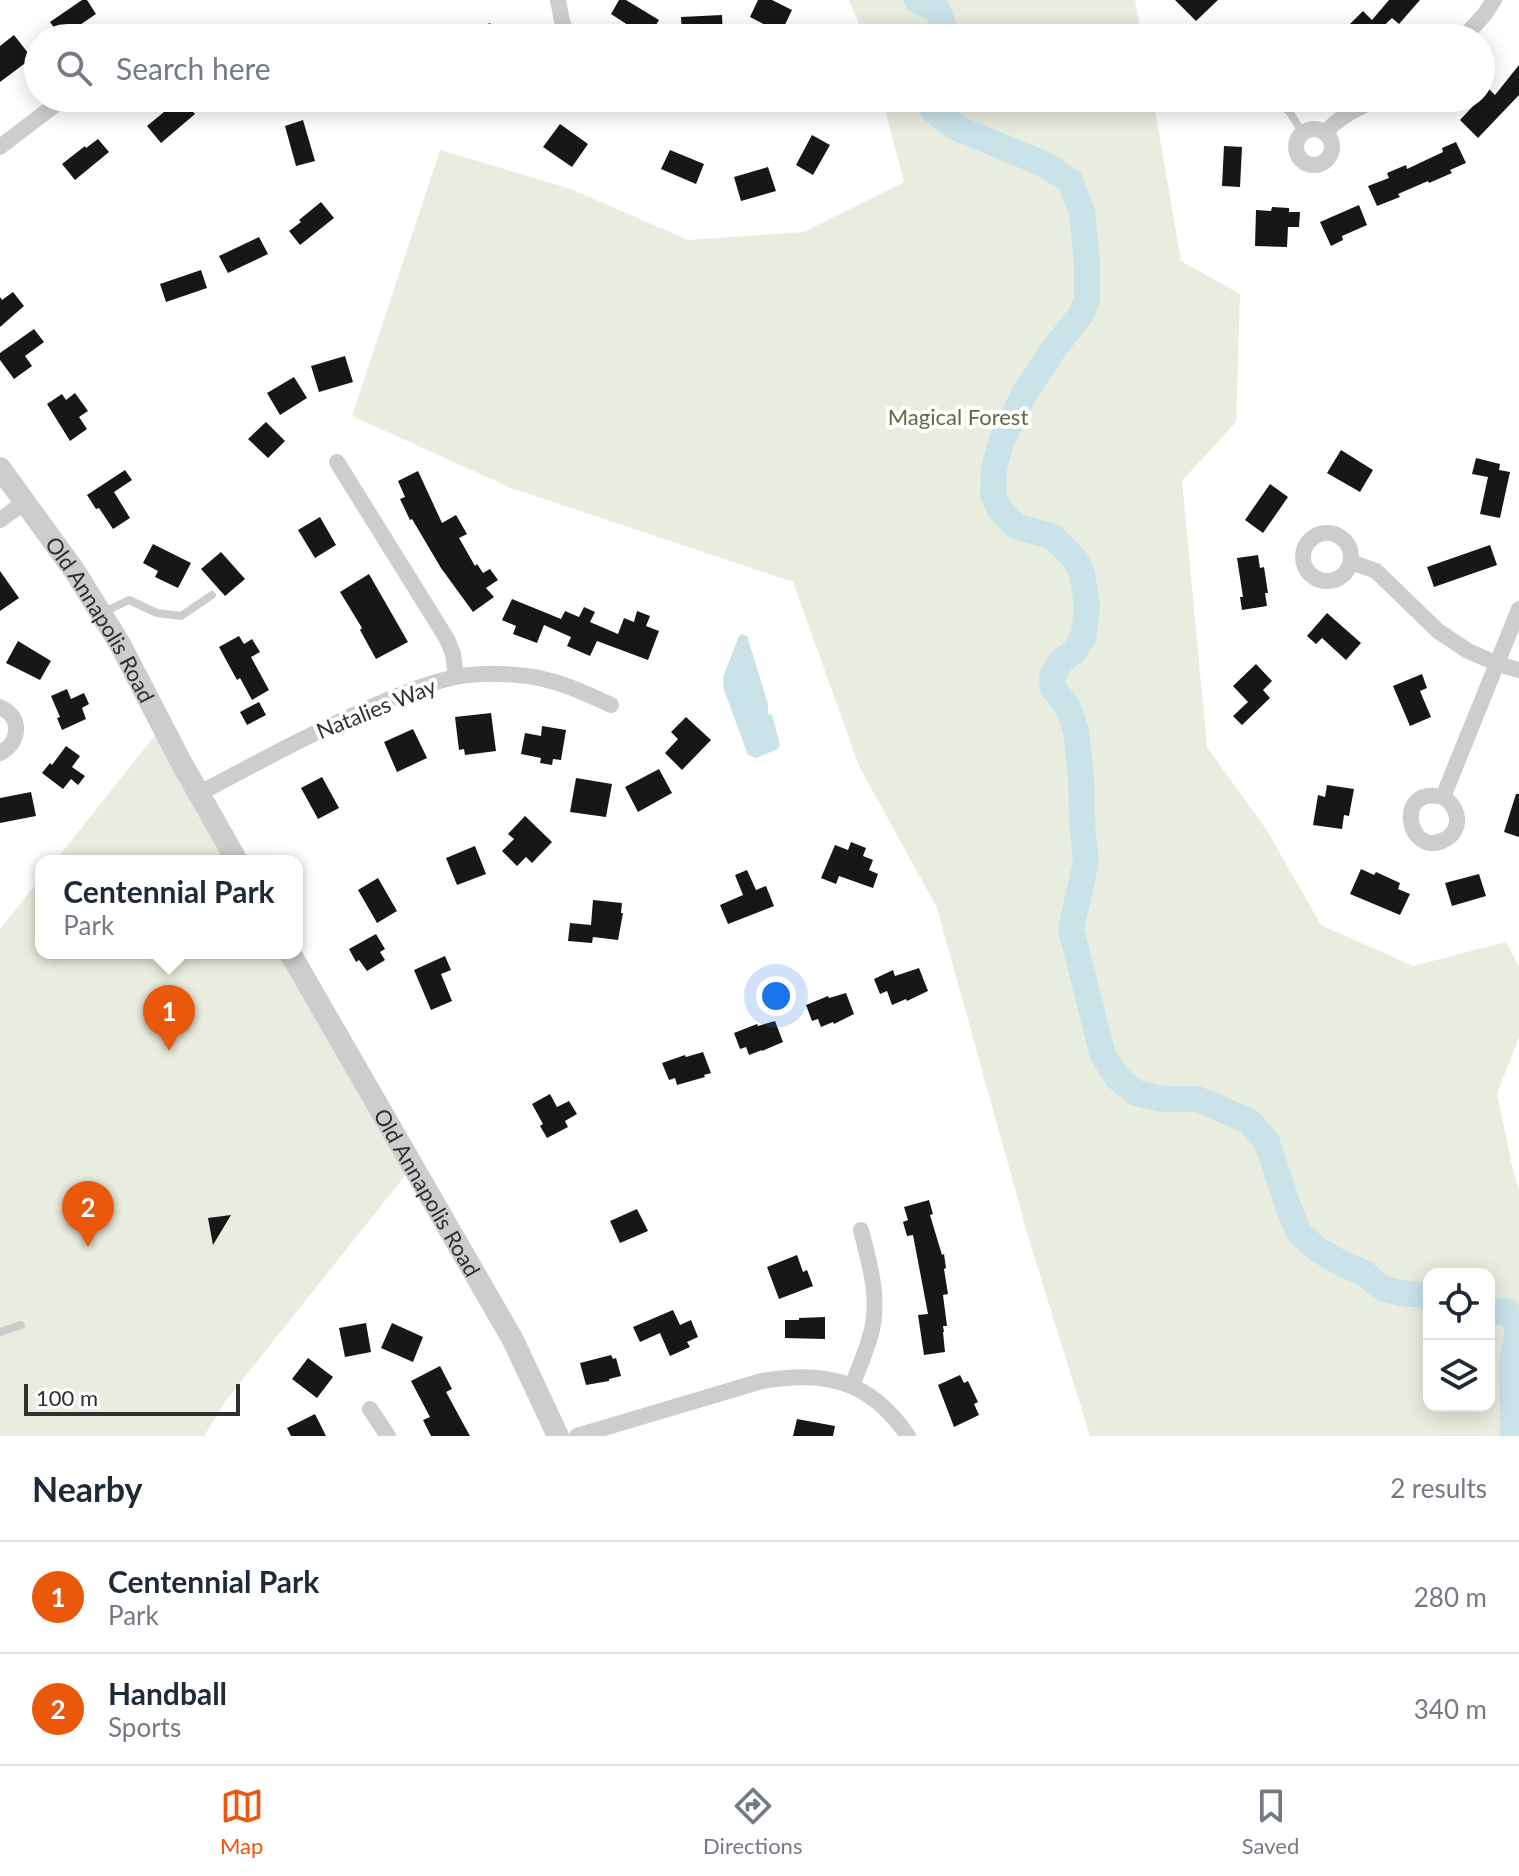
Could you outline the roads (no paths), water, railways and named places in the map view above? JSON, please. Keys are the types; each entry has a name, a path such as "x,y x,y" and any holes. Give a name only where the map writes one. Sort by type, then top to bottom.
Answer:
{"street":[{"path":"558,0 563,24"},
{"path":"1476,24 1494,0"},
{"path":"0,147 46,112"},
{"path":"1326,132 1349,112"},
{"path":"1310,128 1326,132 1333,149 1330,157 1315,166 1304,163 1295,148 1297,138 1310,128"},
{"path":"337,462 439,624 453,654 456,677"},
{"name":"Old Annapolis Road","path":"0,468 74,570 120,644 234,855"},
{"path":"0,520 26,501"},
{"path":"1351,562 1376,571 1438,631 1468,651 1519,670"},
{"path":"1443,797 1519,609"},
{"name":"Natalies Way","path":"198,794 343,719 412,689 456,677 508,674 545,679 573,687 611,705"},
{"path":"0,707 13,716 17,726 16,737 10,747 0,753"},
{"name":"Old Annapolis Road","path":"293,959 513,1340 558,1436"},
{"path":"852,1386 870,1337 874,1315 872,1269 861,1230"},
{"path":"577,1436 762,1381 791,1376 824,1377 852,1386 872,1397 889,1412 908,1436"},
{"path":"370,1409 388,1436"}],"lane":[{"path":"1290,112 1302,132"},
{"path":"101,613 129,600 157,613 181,616 212,595"},
{"path":"0,1332 21,1325"}],"water":[{"path":"742,634 747,636 768,704 768,714 772,715 780,744 778,749 756,758 748,755 724,690 723,677"}],"waterway":[{"path":"917,0 938,11 943,24"},
{"path":"935,112 957,128 1044,164 1070,181 1082,212 1087,299 1082,313 1024,394 1002,440 994,468 993,495 1000,510 1016,526 1053,537 1075,559 1082,573 1087,606 1084,635 1074,652 1061,661 1052,677 1053,689 1067,705 1076,731 1086,862 1071,929 1103,1056 1119,1079 1136,1093 1162,1099 1197,1099 1249,1121 1267,1142 1299,1233 1317,1249 1364,1273 1382,1288 1423,1295"},
{"path":"1495,1312 1506,1311 1514,1319 1518,1330 1512,1363 1513,1436"}],"place":[{"name":"Centennial Park","path":"169,1051"},
{"name":"Handball","path":"88,1247"}],"park label":[{"name":"Magical Forest","path":"958,416"}]}
